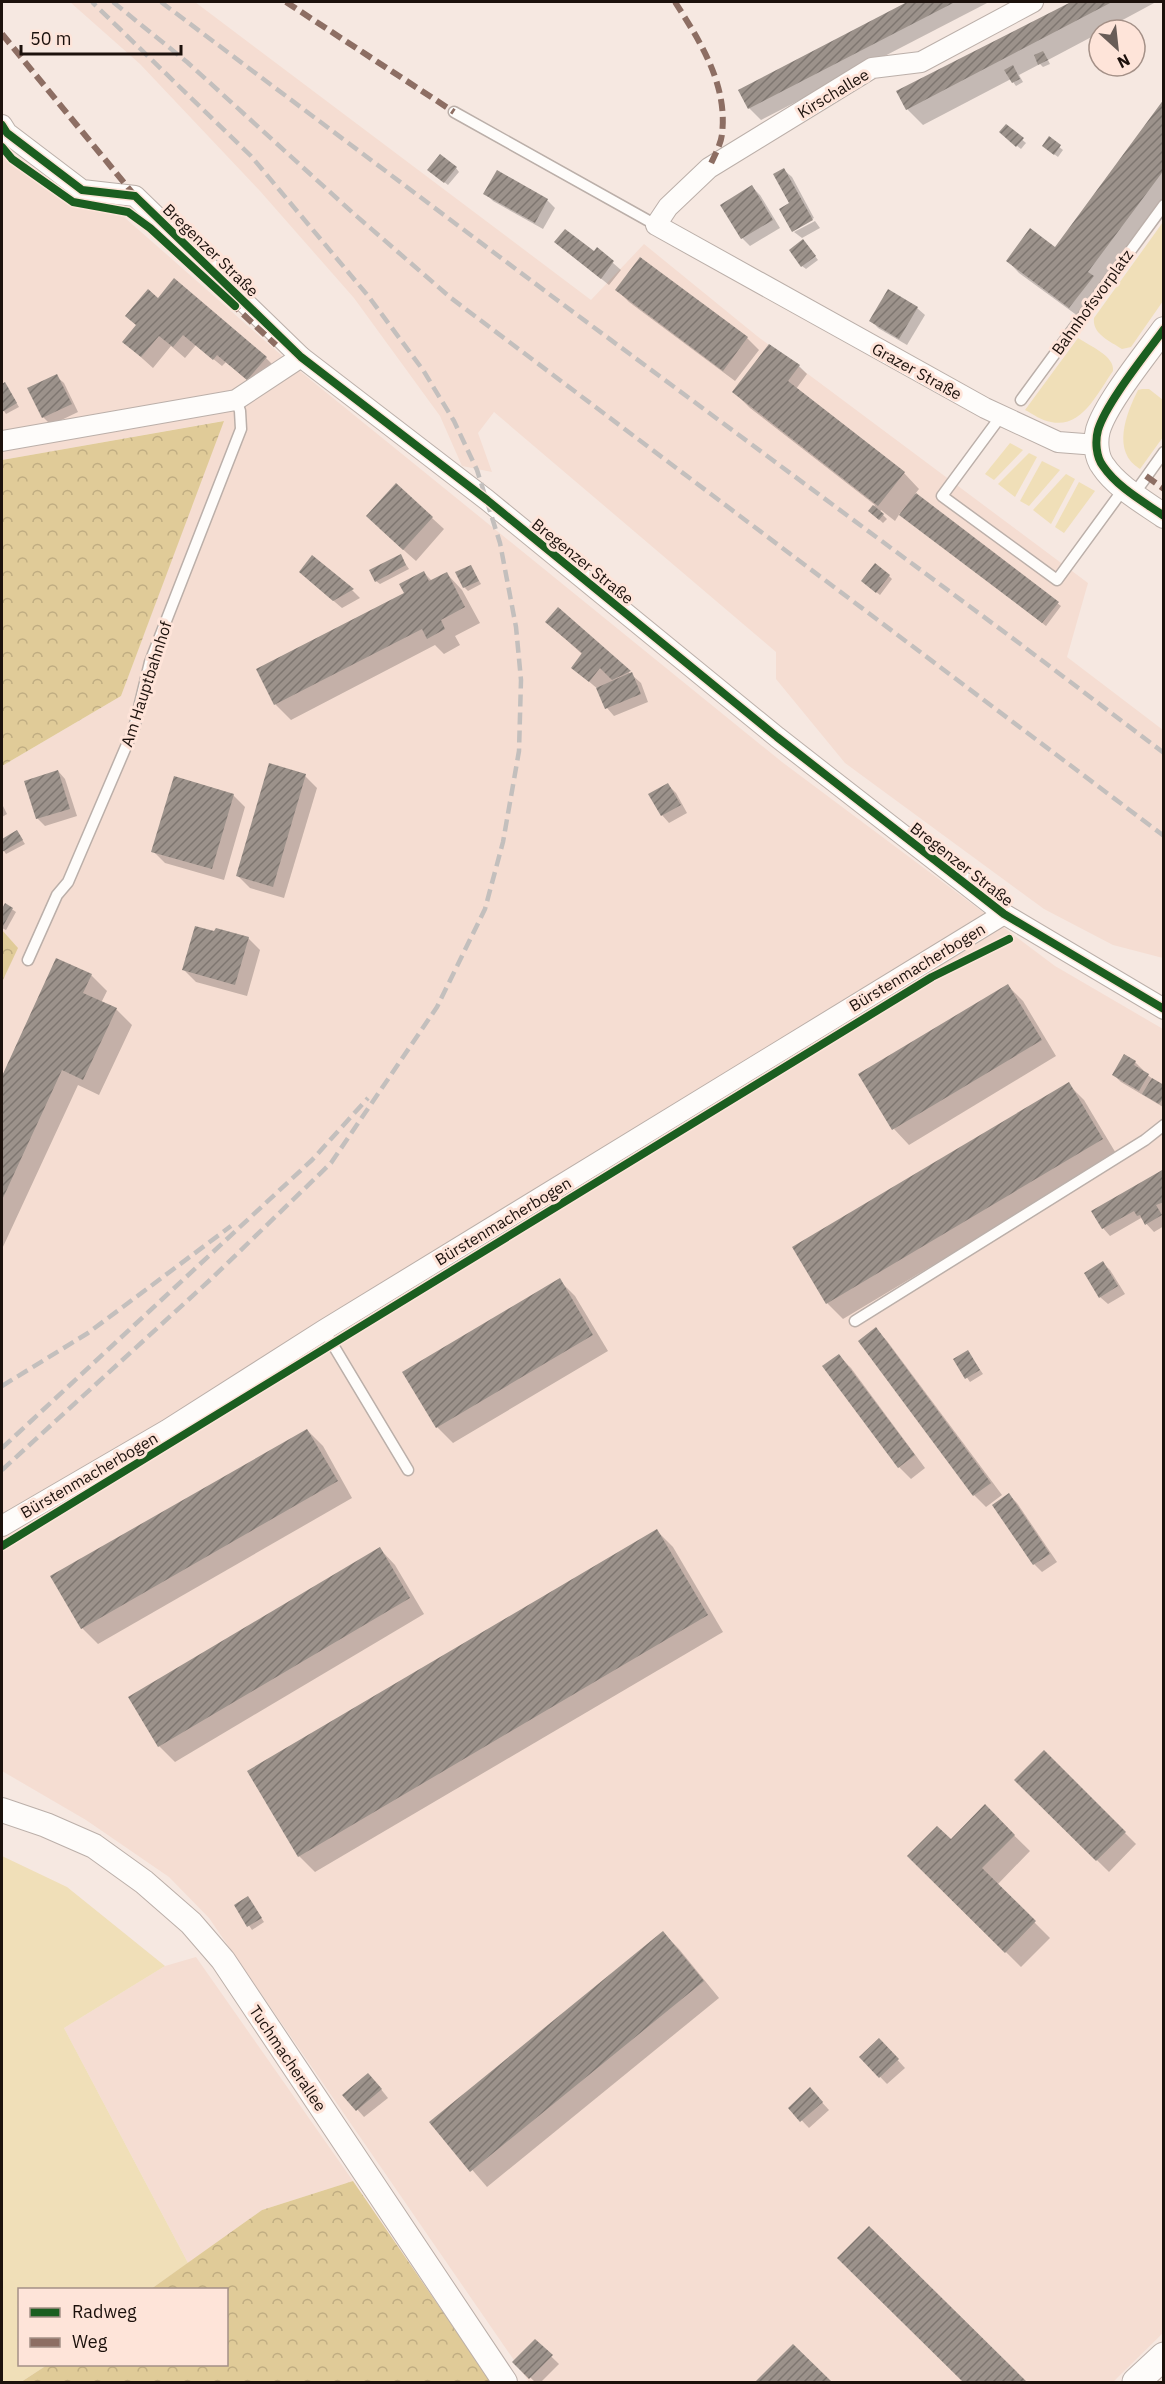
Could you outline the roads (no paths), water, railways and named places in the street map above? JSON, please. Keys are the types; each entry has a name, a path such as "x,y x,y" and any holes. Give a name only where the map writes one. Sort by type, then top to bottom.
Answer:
{"main road":[{"path":"1136,2382 1164,2356"}],"street":[{"name":"Kirschallee","path":"656,225 668,207 709,168 872,68 921,62 1033,2"},
{"name":"Bregenzer Straße","path":"2,125 7,133 82,190 135,196 301,357 487,500 777,736 1004,914 1164,1009"},
{"name":"Grazer Straße","path":"656,225 1001,416 1058,442 1097,445"},
{"path":"1164,329 1106,414 1098,431 1097,445 1098,457 1103,466 1135,486 1164,516"},
{"path":"2,441 236,400 301,357"},
{"name":"Bürstenmacherbogen","path":"2,1526 167,1430 324,1330 1004,914"},
{"name":"Tuchmacherallee","path":"2,1810 46,1825 94,1846 144,1882 191,1923 223,1960 505,2382"}],"lane":[{"path":"454,112 656,225"},
{"name":"Bahnhofsvorplatz","path":"1021,400 1164,205"},
{"name":"Am Hauptbahnhof","path":"28,960 57,895 68,882 134,728 150,662 241,429 240,411 236,400"},
{"path":"1001,416 942,496 1057,580 1164,452"},
{"path":"855,1321 1145,1140 1164,1125"},
{"path":"324,1330 408,1470"}],"railway":[{"path":"2,1470 211,1279 331,1163 437,1007 485,909 503,842 519,751 521,680 516,627 500,543 477,470 454,421 423,370 369,297 251,156 92,2"},
{"path":"113,2 187,62 353,213 451,298 1164,836"},
{"path":"161,2 1164,753"},
{"path":"2,1448 312,1160 368,1098"},
{"path":"2,1386 88,1333 231,1226"}]}
